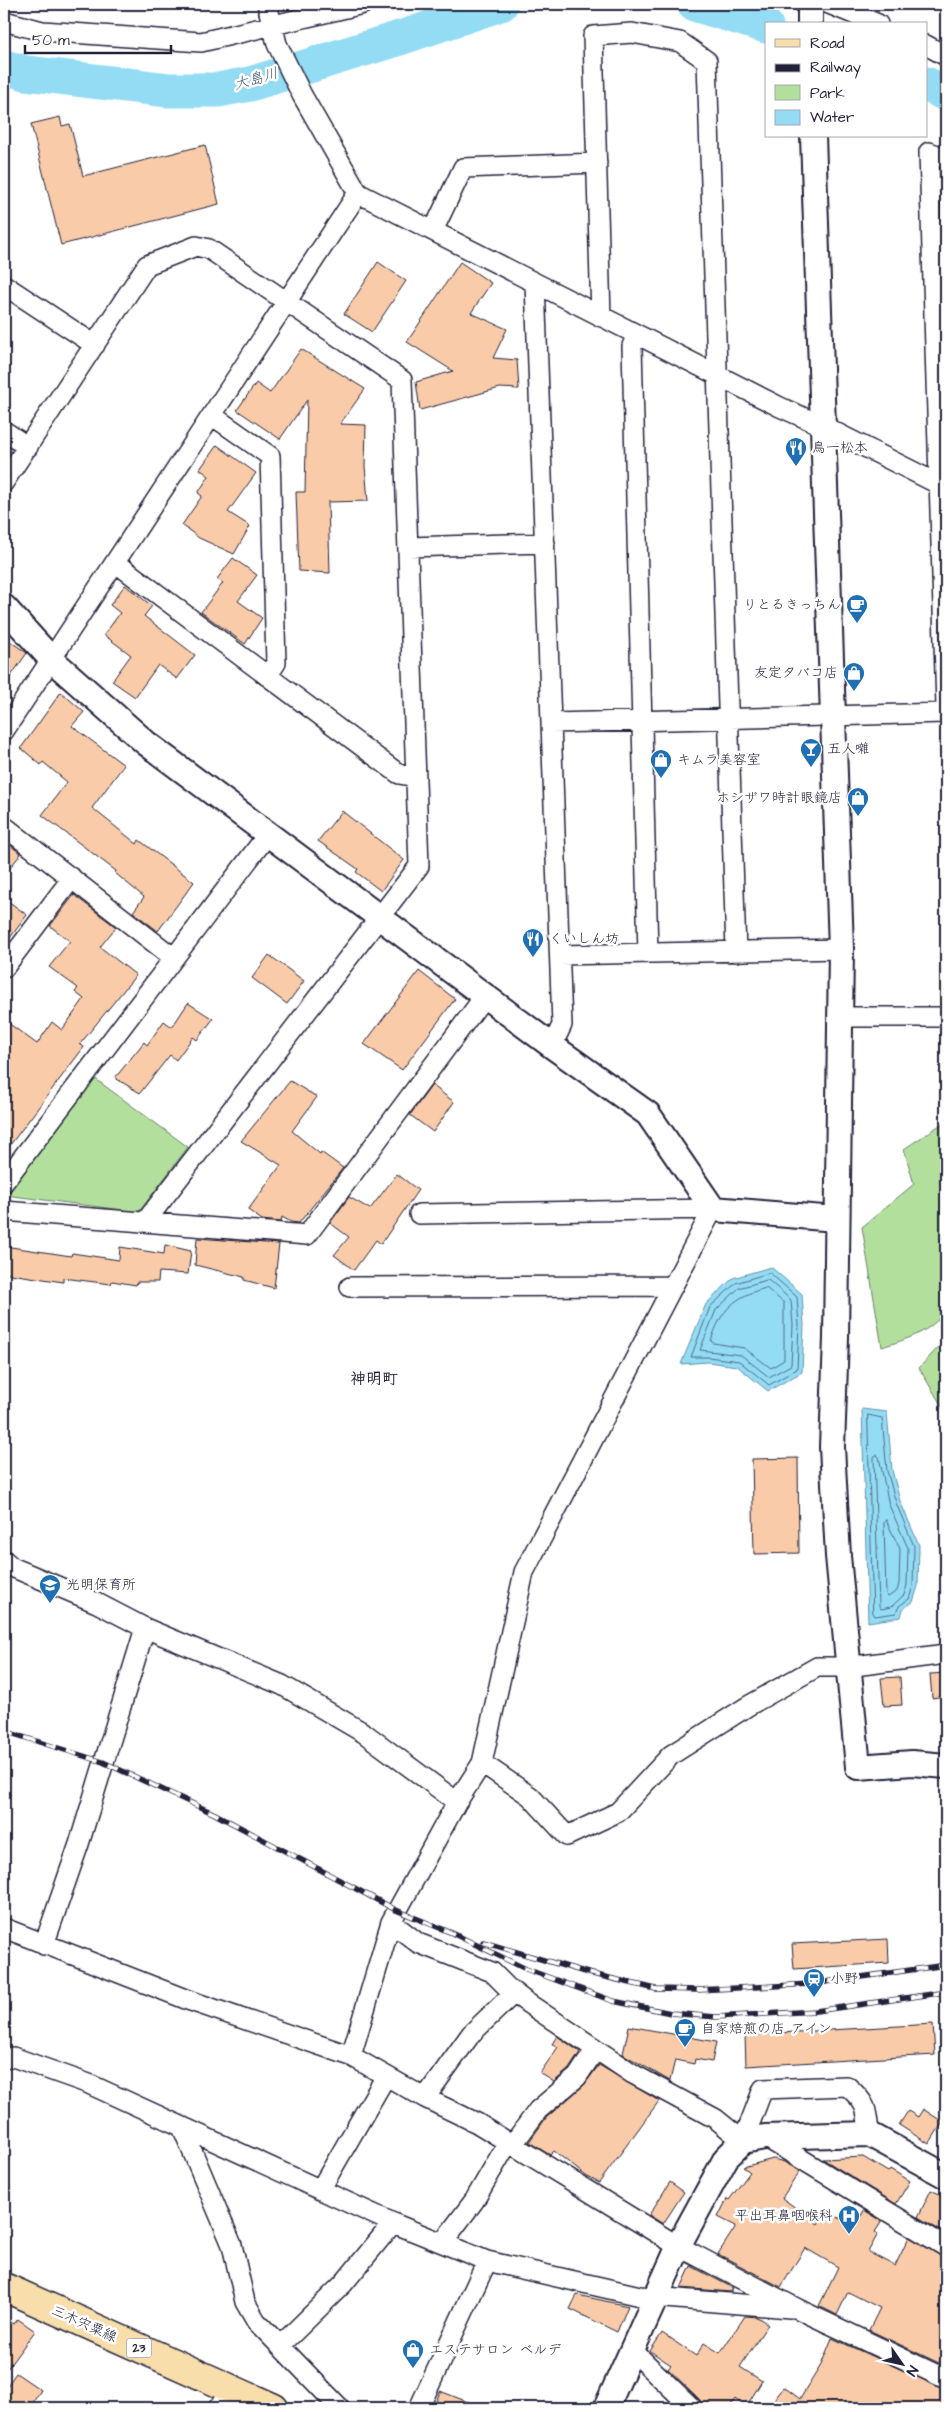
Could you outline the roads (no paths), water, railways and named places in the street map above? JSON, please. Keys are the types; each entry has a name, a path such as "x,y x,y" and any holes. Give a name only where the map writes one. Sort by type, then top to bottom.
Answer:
{"main road":[{"name":"三木宍粟線","path":"4,2287 225,2399 274,2408"}],"street":[{"path":"266,4 275,36 298,88 358,193 718,376 823,426 942,487"},
{"path":"4,20 42,31 201,42 275,36 364,4"},
{"path":"815,10 869,22"},
{"path":"601,317 593,36 632,33 680,42 707,61 736,952"},
{"path":"928,45 946,56"},
{"path":"813,138 841,949 832,1447 847,1667 858,1767 912,1763 946,1766"},
{"path":"946,158 929,152 942,487 946,707"},
{"path":"433,231 463,168 597,163"},
{"path":"4,731 358,193"},
{"path":"4,482 147,265 196,246 209,249 402,380 419,866 145,1222"},
{"path":"536,283 562,1025 552,1046"},
{"path":"4,285 95,345"},
{"path":"637,335 632,346 648,953"},
{"path":"213,416 270,456 276,663 267,676"},
{"path":"4,430 28,447"},
{"path":"408,547 545,543"},
{"path":"116,563 398,774 416,777"},
{"path":"4,607 52,660 146,743 484,996 648,1114 713,1209"},
{"path":"552,723 833,714 946,713"},
{"path":"4,826 174,958"},
{"path":"4,1182 268,834"},
{"path":"4,968 72,878"},
{"path":"560,955 841,949"},
{"path":"4,1211 307,1235 484,996"},
{"path":"840,1017 946,1017"},
{"path":"419,1214 713,1209 836,1219"},
{"path":"350,2056 390,1922 457,1802 482,1763 524,1572 713,1209"},
{"path":"350,1288 673,1286"},
{"path":"4,1560 12,1567 97,1604 146,1628 282,1685 364,1733 457,1802"},
{"path":"44,1945 79,1844 146,1628"},
{"path":"482,1763 530,1796 567,1836 618,1812 671,1755 748,1706 817,1667 847,1667 946,1654"},
{"path":"390,1922 418,1943 492,1972 514,1993 633,2074 754,2139 946,2247"},
{"path":"4,1928 188,2000 350,2056 425,2098 477,2123 678,2246 798,2309 946,2379"},
{"path":"425,2098 471,2034 514,1993"},
{"path":"443,2242 474,2201 511,2143 538,2110 578,2078 596,2049"},
{"path":"4,2060 13,2057 88,2084 393,2223 487,2261 656,2298 798,2309"},
{"path":"320,2190 386,2076"},
{"path":"754,2139 763,2089 847,2086 861,2098 867,2110 869,2134"},
{"path":"182,2127 232,2245 245,2302 256,2321 340,2408"},
{"path":"606,2408 678,2246 726,2158 754,2139 869,2134 946,2176"},
{"path":"280,2346 343,2284 393,2223"},
{"path":"419,2408 487,2261"},
{"path":"632,2350 692,2408"}],"water":[{"path":"771,1267 802,1294 804,1325 802,1372 768,1391 737,1366 708,1362 681,1364 706,1304 733,1278"},
{"path":"862,1409 887,1412 892,1470 900,1501 919,1545 918,1586 913,1602 903,1609 901,1617 868,1622"}],"waterway":[{"name":"大島川","path":"4,67 26,73 168,90 218,90 250,84 403,37 501,4"},
{"name":"大島川","path":"694,4 765,26"},
{"name":"大島川","path":"928,85 946,94"}],"railway":[{"path":"4,1731 103,1762 215,1814 396,1910 452,1933 526,1969 613,2001 671,2013 716,2017 816,2011 946,1992"},
{"path":"483,1942 588,1973 656,1989 697,1990 811,1984 946,1965"}],"place":[{"name":"鳥一松本","path":"796,467"},
{"name":"りとるきっちん","path":"857,624"},
{"name":"友定タバコ店","path":"854,692"},
{"name":"五人囃","path":"811,768"},
{"name":"キムラ美容室","path":"661,779"},
{"name":"ホシザワ時計眼鏡店","path":"858,817"},
{"name":"くいしん坊","path":"533,958"},
{"name":"光明保育所","path":"50,1604"},
{"name":"小野","path":"814,1998"},
{"name":"自家焙煎の店 アイン","path":"685,2048"},
{"name":"平出耳鼻咽喉科","path":"849,2235"},
{"name":"エステサロン ベルデ","path":"413,2369"}],"district":[{"name":"神明町","path":"374,1379"}]}
